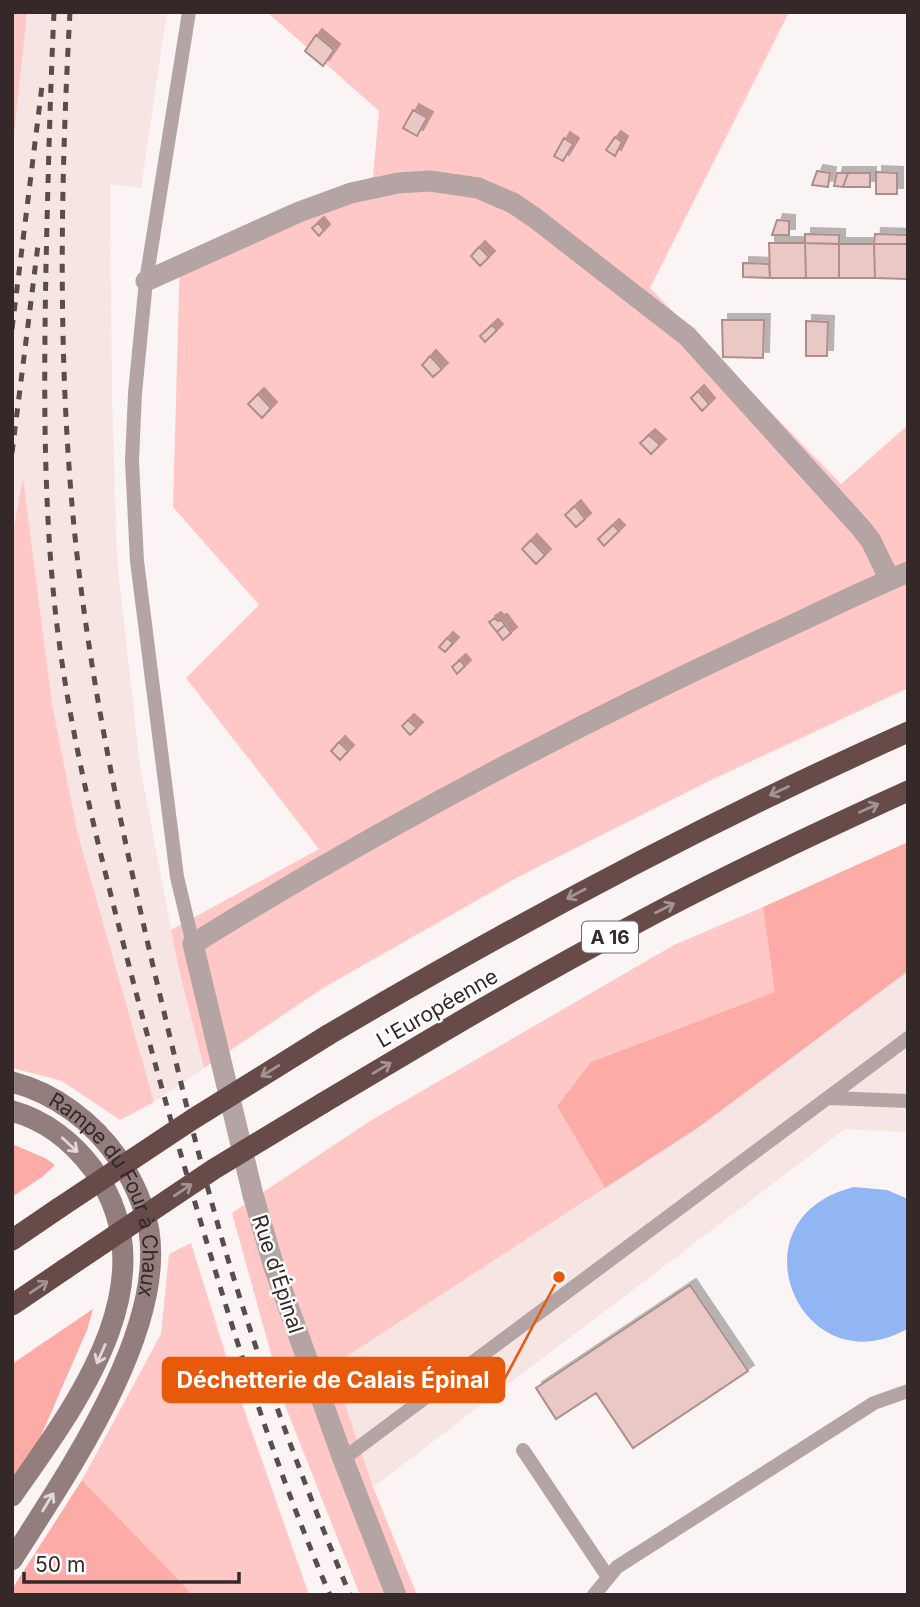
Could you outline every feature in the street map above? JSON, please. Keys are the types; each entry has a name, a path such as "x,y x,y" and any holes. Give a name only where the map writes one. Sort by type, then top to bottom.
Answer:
{"highway":[{"name":"L'Européenne","path":"12,1240 193,1119 465,954 615,873 822,770 908,732"},
{"name":"L'Européenne","path":"12,1305 214,1169 536,978 624,929 834,824 908,791"}],"main road":[{"name":"Rampe du Four à Chaux","path":"12,1082 58,1101 100,1135 128,1173 139,1195 149,1232 150,1250 142,1312 130,1349 102,1409 12,1560"},
{"name":"Rampe du Four à Chaux","path":"12,1111 34,1119 70,1143 101,1181 119,1227 121,1268 114,1317 97,1365 12,1496"}],"street":[{"path":"146,281 299,212 376,186 430,181 478,188 495,194 536,218 687,336 861,528 899,576 663,685 542,746 266,899 193,944"},
{"name":"Rue d'Épinal","path":"193,944 264,1233 287,1307 396,1595"}],"lane":[{"path":"189,12 146,281 133,428 134,523 177,877 193,944"},
{"path":"343,1459 908,1038"},
{"path":"829,1098 908,1101"},
{"path":"594,1595 617,1567 874,1403 908,1391"},
{"path":"523,1450 608,1577"}],"shaded area":[{"path":"12,12 167,12 141,188 110,184 117,559 140,766 179,970 204,1068 154,1102 78,836 52,704 23,481 12,538"},
{"path":"12,12 27,12 12,152"},
{"path":"267,12 789,12 650,288 841,484 908,425 908,688 707,782 516,878 323,988 204,1068 171,930 319,849 186,678 259,605 173,507 180,257 325,194 373,177 379,111"},
{"path":"23,478 52,704 78,835 154,1102 120,1120 62,1081 12,1068 12,538"},
{"path":"908,842 908,971 699,1127 605,1188 557,1106 591,1062 775,992 763,907"},
{"path":"763,907 776,992 591,1062 557,1106 605,1188 332,1366 373,1487 417,1595 360,1595 286,1408 232,1213 370,1121 674,945"},
{"path":"908,971 908,1132 845,1129 373,1487 332,1366 699,1127"},
{"path":"12,1144 55,1165 12,1197"},
{"path":"191,1243 232,1375 309,1595 193,1595 82,1480 161,1334 169,1254"},
{"path":"93,1309 87,1330 33,1454 12,1483 12,1364"},
{"path":"82,1480 193,1595 12,1595 12,1589"}],"water":[{"path":"854,1187 887,1190 908,1199 908,1332 905,1330 867,1341 835,1336 809,1318 793,1292 787,1261 794,1230 816,1204"}],"building":[{"path":"316,35 334,50 323,66 305,51"},
{"path":"413,110 427,118 417,136 403,128"},
{"path":"615,137 622,142 615,156 606,150"},
{"path":"564,138 573,144 563,161 554,156"},
{"path":"817,171 830,173 828,187 812,185"},
{"path":"876,172 897,173 897,194 876,194"},
{"path":"837,173 848,173 843,187 834,186"},
{"path":"848,173 870,173 870,187 843,187"},
{"path":"777,220 789,221 789,235 772,235"},
{"path":"318,223 324,230 319,236 312,228"},
{"path":"805,234 839,235 839,244 805,243"},
{"path":"875,234 908,235 908,244 874,244"},
{"path":"769,243 805,243 806,278 770,278"},
{"path":"805,243 839,244 839,278 806,278"},
{"path":"839,244 874,244 875,278 839,278"},
{"path":"874,244 908,244 907,279 875,278"},
{"path":"479,247 489,257 480,266 471,256"},
{"path":"743,263 769,264 770,278 743,277"},
{"path":"722,320 764,320 763,358 723,357"},
{"path":"806,321 828,322 827,356 806,356"},
{"path":"492,325 497,330 485,342 480,336"},
{"path":"430,356 442,369 433,377 422,365"},
{"path":"698,391 709,404 702,411 691,398"},
{"path":"258,394 271,408 262,418 248,404"},
{"path":"649,435 660,445 651,454 640,443"},
{"path":"575,506 585,519 576,527 565,515"},
{"path":"613,525 619,531 604,546 598,539"},
{"path":"531,540 545,555 536,564 522,549"},
{"path":"495,618 505,625 497,632 489,622"},
{"path":"505,625 511,633 503,640 497,632"},
{"path":"447,638 453,643 445,652 439,647"},
{"path":"460,660 465,666 457,674 452,667"},
{"path":"408,720 417,728 410,735 402,726"},
{"path":"339,742 348,751 340,760 331,751"},
{"path":"690,1285 748,1371 633,1448 596,1393 556,1419 536,1388"}],"railway":[{"path":"54,12 46,265 46,474 54,599 72,720 117,919 191,1190 264,1424 330,1595"},
{"path":"70,12 62,253 64,373 77,553 103,731 153,966 219,1229 271,1391 350,1595"},
{"path":"12,329 42,86"},
{"path":"12,453 38,245"}],"place":[{"name":"Déchetterie de Calais Épinal","path":"559,1277"}]}
